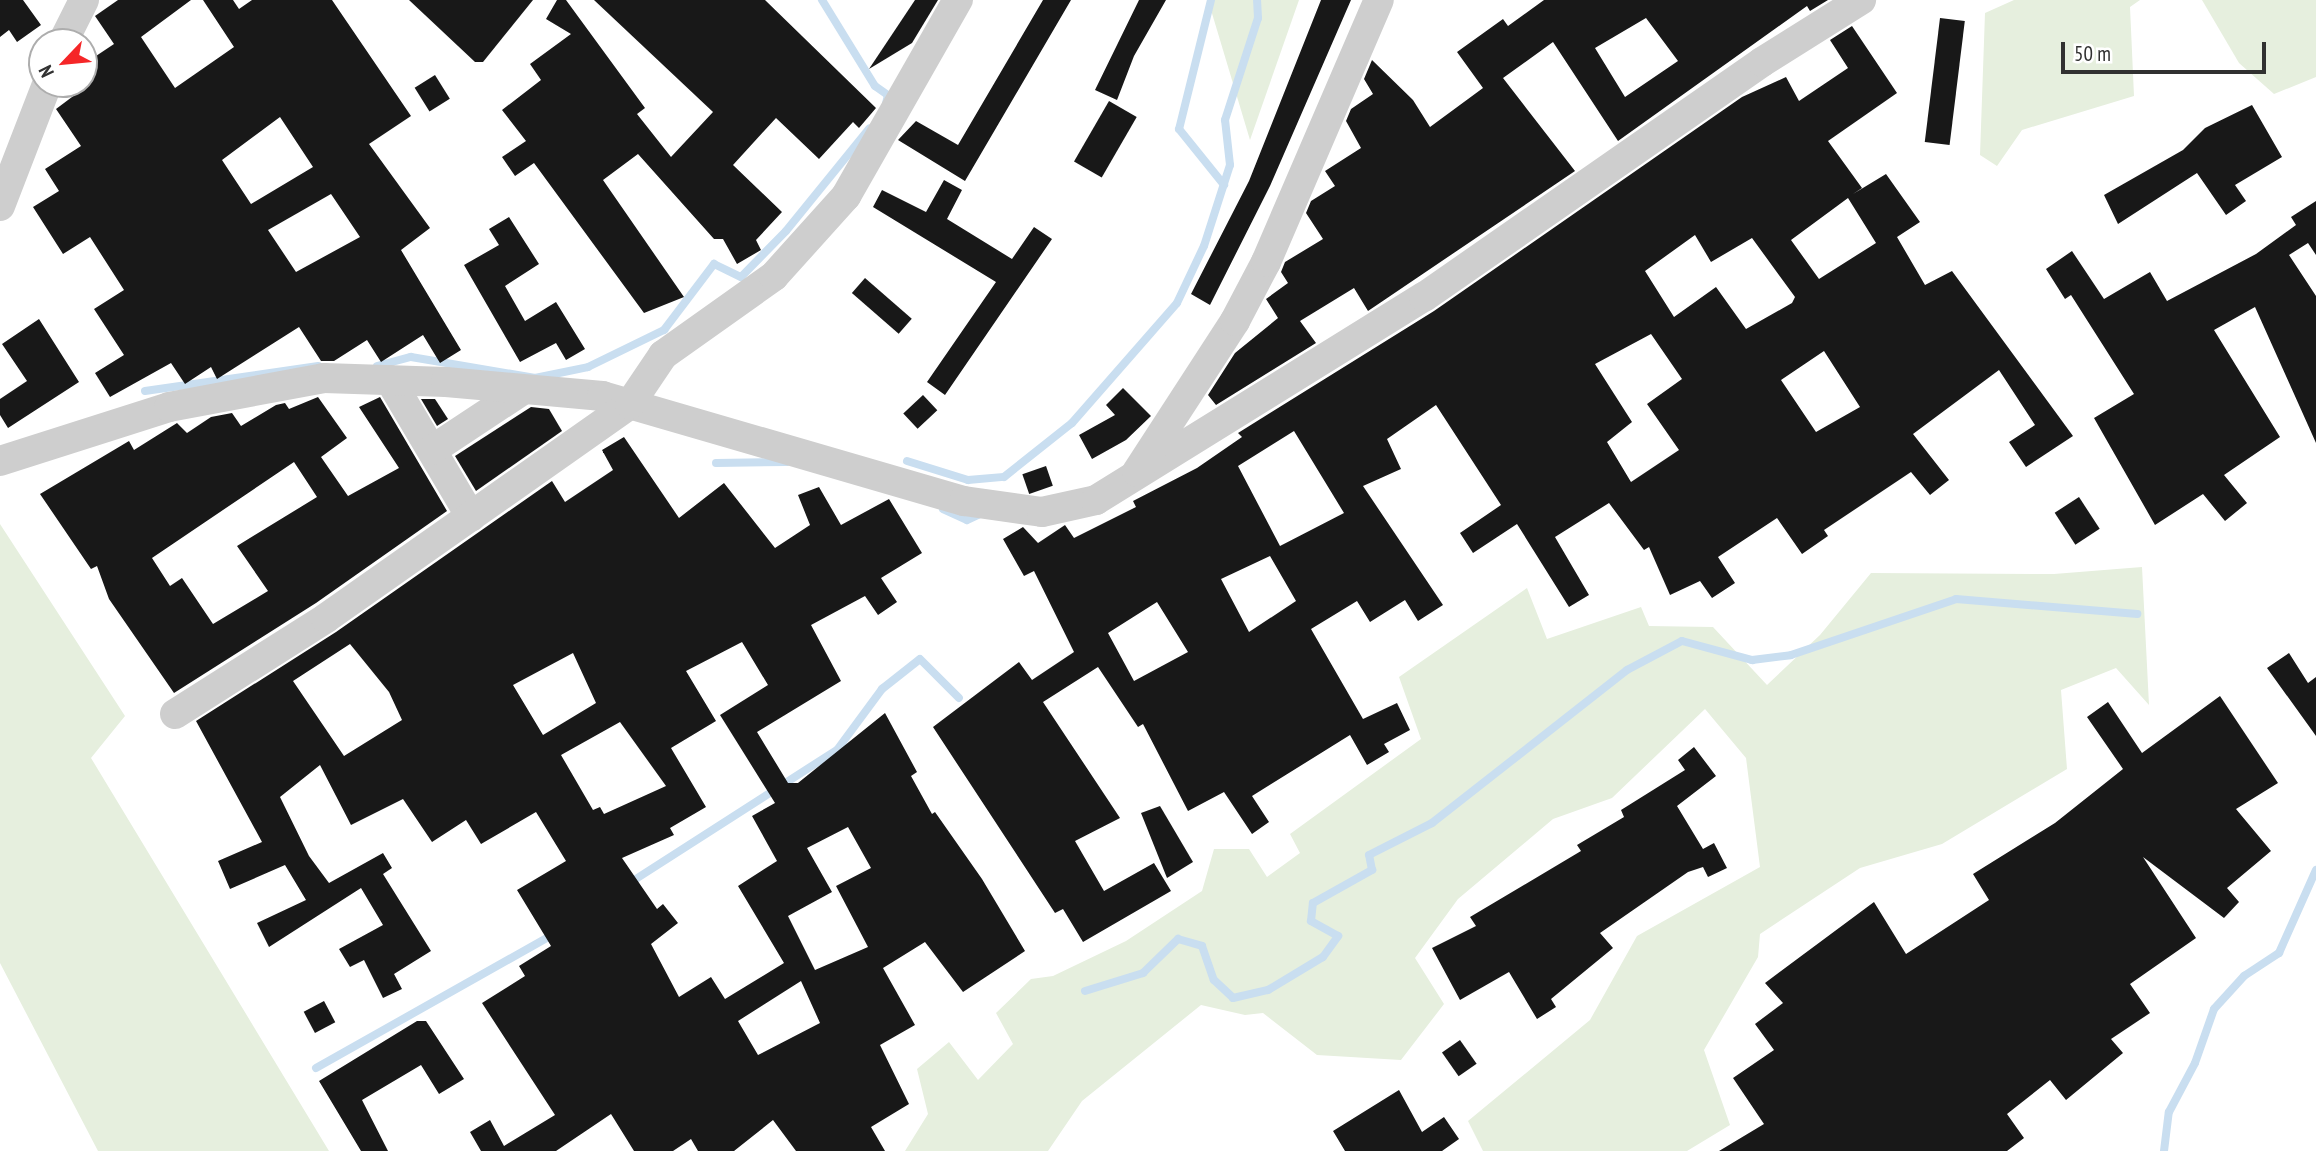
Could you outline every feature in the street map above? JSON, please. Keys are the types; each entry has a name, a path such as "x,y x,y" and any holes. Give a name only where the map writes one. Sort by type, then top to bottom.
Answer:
{"street":[{"path":"70,28 84,0"},
{"path":"175,714 326,618 630,404 663,355 774,276 846,196 958,0"},
{"path":"1133,478 1260,274 1379,0"},
{"path":"0,461 169,407 324,378 390,380 602,396 964,501 1042,512 1096,500 1424,297 1762,62 1861,0"},
{"path":"0,206 42,98"},
{"path":"390,380 471,517"},
{"path":"432,450 521,391"}],"green space":[{"path":"1208,0 1299,0 1250,140"},
{"path":"2014,0 2140,0 2130,7 2134,96 2022,130 1997,166 1980,155 1985,13"},
{"path":"2202,0 2316,0 2316,77 2274,94 2239,63"},
{"path":"0,524 125,716 91,758 329,1151 98,1151 0,963"},
{"path":"2142,567 2149,705 2116,668 2061,690 2067,769 1942,844 1860,868 1760,934 1758,957 1704,1050 1730,1125 1687,1151 1483,1151 1468,1121 1590,1020 1637,936 1760,867 1746,758 1705,709 1612,798 1553,819 1458,899 1415,958 1444,1004 1401,1060 1317,1055 1263,1013 1245,1015 1201,1005 1082,1101 1048,1151 905,1151 928,1114 917,1069 949,1042 978,1080 1013,1044 996,1013 1031,979 1053,976 1126,941 1202,891 1214,849 1249,849 1267,877 1300,853 1290,834 1421,739 1399,677 1527,588 1547,639 1641,607 1649,626 1713,627 1767,685 1820,635 1871,573 2054,574"}],"building":[{"path":"0,0 23,0 41,25 28,28 28,34 17,42 9,30 0,37"},
{"path":"118,0 191,0 141,37 175,88 234,47 203,0 233,0 239,9 252,0 332,0 411,116 369,144 430,228 401,250 461,350 440,363 423,335 381,362 367,340 334,361 321,361 299,327 217,379 211,367 185,384 171,363 110,397 95,373 124,355 94,309 124,290 90,237 63,254 33,207 59,191 45,169 81,146 56,109 71,98 98,98 98,55 114,44 95,16","holes":["280,117 313,167 251,204 222,160","331,194 360,237 296,272 268,230"]},
{"path":"409,0 533,0 483,62 475,62"},
{"path":"557,0 566,0 645,108 637,114 671,157 713,112 594,0 765,0 876,108 859,128 853,122 819,159 776,118 733,165 782,212 756,240 761,250 737,264 723,239 714,239 638,154 603,180 684,297 644,313 534,163 515,176 502,157 526,141 502,110 541,80 530,64 571,34 546,19"},
{"path":"915,0 938,0 912,43 869,69"},
{"path":"1043,0 1071,0 965,181 898,140 916,121 958,145"},
{"path":"1139,0 1166,0 1134,56 1117,100 1095,90"},
{"path":"1321,0 1351,0 1270,186 1210,305 1191,294 1249,181"},
{"path":"1544,0 1828,0 1810,11 1807,6 1618,141 1553,42 1503,78 1575,171 1368,311 1354,288 1300,321 1316,343 1216,405 1208,395 1235,353 1278,318 1266,299 1288,283 1281,272 1285,262 1323,239 1306,213 1311,201 1335,186 1325,171 1361,148 1346,121 1351,109 1373,94 1364,79 1372,60 1413,100 1430,127 1483,88 1457,52 1503,19 1508,26","holes":["1646,18 1678,61 1625,97 1595,48"]},
{"path":"1940,18 1965,21 1950,145 1925,142"},
{"path":"1852,26 1897,93 1828,141 1862,188 1853,194 1886,174 1920,222 1897,237 1925,285 1952,271 2073,436 2026,467 2009,442 2035,425 1999,370 1913,434 1949,480 1930,495 1911,472 1824,530 1828,536 1802,554 1777,518 1718,557 1735,583 1712,598 1700,581 1670,595 1649,547 1644,550 1609,503 1555,537 1589,595 1569,607 1517,524 1473,553 1460,533 1501,505 1436,405 1387,439 1401,469 1363,486 1443,605 1418,621 1405,600 1370,622 1357,601 1311,629 1363,719 1397,703 1410,730 1384,744 1389,752 1367,765 1350,735 1252,796 1269,822 1252,834 1224,792 1188,811 1143,724 1138,727 1098,667 1043,702 1120,818 1075,841 1104,891 1154,863 1171,891 1083,942 1063,909 1055,913 933,727 1019,662 1032,680 1074,652 1034,571 1024,576 1003,539 1023,527 1038,543 1065,525 1074,538 1136,507 1133,501 1197,468 1242,437 1238,433 1434,311 1742,97 1786,77 1799,101 1848,68 1830,40","holes":["1848,198 1876,243 1819,279 1791,240","1695,235 1711,262 1752,238 1795,297 1792,303 1746,329 1716,287 1674,317 1645,271","1651,334 1682,379 1647,404 1679,450 1631,482 1607,442 1632,422 1595,364","1824,351 1860,407 1816,432 1781,380","1294,431 1344,513 1280,546 1238,466","1270,556 1296,601 1249,632 1221,579","1157,602 1188,652 1134,681 1108,633"]},
{"path":"435,75 450,99 429,111 415,88"},
{"path":"1109,101 1137,117 1102,178 1074,162"},
{"path":"2252,105 2282,157 2235,185 2246,201 2226,215 2197,173 2118,224 2104,195 2183,150 2205,128"},
{"path":"944,180 962,190 947,219 1012,259 1034,227 1052,239 945,395 927,382 996,282 873,207 882,190 926,212"},
{"path":"2316,201 2316,255 2308,243 2289,255 2316,296 2316,443 2255,307 2214,330 2280,437 2224,475 2247,503 2225,521 2203,494 2155,525 2094,418 2134,394 2071,295 2065,299 2046,269 2072,251 2104,299 2150,272 2167,301 2256,254 2296,225 2291,217"},
{"path":"509,217 539,264 505,286 525,321 556,302 585,349 566,360 556,343 520,362 464,265 499,245 489,229"},
{"path":"865,278 912,319 899,334 852,293"},
{"path":"39,319 79,382 8,428 0,415 0,399 27,381 2,344"},
{"path":"1123,388 1151,416 1126,440 1092,459 1079,435 1115,415 1106,405"},
{"path":"923,395 937,410 918,429 903,413"},
{"path":"318,397 347,438 321,457 348,496 399,468 359,407 380,397 447,511 316,603 174,693 109,599 97,566 91,569 40,494 129,441 134,450 177,423 187,433 211,417 232,413 241,426 276,405 285,403 289,409","holes":["294,462 317,497 237,546 268,591 213,624 182,578 170,586 152,558"]},
{"path":"421,399 435,399 448,419 437,426"},
{"path":"531,407 549,409 562,431 476,491 455,456"},
{"path":"624,437 679,518 724,483 775,548 810,525 798,495 819,487 841,525 889,499 922,553 881,578 897,602 878,615 865,596 811,625 841,681 757,732 788,783 798,783 885,713 917,772 911,776 932,814 935,812 982,879 1025,951 963,992 925,942 883,968 915,1025 880,1045 909,1104 871,1127 885,1151 796,1151 773,1120 734,1151 698,1151 691,1139 673,1151 634,1151 611,1114 556,1151 481,1151 470,1132 490,1120 504,1146 555,1115 482,1003 525,976 519,966 551,946 517,890 566,861 536,812 481,844 466,820 432,842 403,799 351,825 320,765 280,797 309,856 329,883 383,853 392,868 383,874 431,951 394,974 402,989 383,998 364,960 350,967 339,949 383,925 361,888 269,947 257,923 306,900 285,865 230,889 218,861 262,842 196,721 336,632 552,481 565,502 613,470 602,450","holes":["742,642 768,685 720,715 775,803 752,816 777,861 738,886 784,963 725,999 711,977 679,997 651,944 678,923 663,904 657,909 622,858 674,835 670,828 706,807 671,748 716,721 686,671","350,644 389,692 402,720 344,756 293,681","573,653 596,703 543,735 513,685","620,722 666,786 604,814 600,807 593,810 561,755","848,827 871,868 836,886 868,947 815,970 788,916 832,892 807,848","801,981 820,1023 758,1055 738,1021"]},
{"path":"1046,466 1053,486 1029,494 1022,474"},
{"path":"2079,497 2100,529 2075,545 2055,513"},
{"path":"2289,653 2308,683 2316,677 2316,736 2267,668"},
{"path":"2220,696 2278,783 2236,809 2271,851 2227,888 2239,902 2224,918 2143,857 2196,938 2130,984 2150,1013 2111,1039 2123,1053 2066,1100 2050,1080 2007,1114 2024,1138 2007,1151 1719,1151 1764,1124 1733,1078 1774,1050 1755,1024 1783,1003 1765,983 1874,902 1906,954 1989,900 1973,874 2055,823 2123,769 2087,717 2108,702 2142,753"},
{"path":"1694,747 1716,776 1677,806 1703,849 1714,843 1727,868 1708,877 1703,867 1688,872 1600,933 1613,948 1551,999 1556,1007 1537,1019 1509,972 1460,1000 1432,948 1476,926 1470,917 1581,851 1577,845 1624,817 1621,810 1685,770 1678,760"},
{"path":"1160,806 1193,862 1167,878 1141,813"},
{"path":"324,1001 335,1022 315,1033 304,1012"},
{"path":"417,1021 426,1021 464,1079 439,1094 421,1065 362,1100 388,1151 361,1151 319,1081"},
{"path":"1460,1040 1477,1064 1459,1076 1442,1053"},
{"path":"1399,1090 1422,1132 1444,1117 1459,1139 1442,1151 1345,1151 1333,1131"}],"waterway":[{"path":"822,0 875,86 888,95 886,104"},
{"path":"1211,0 1179,129 1224,185"},
{"path":"907,461 968,480 1004,477 1072,423 1177,303 1204,246 1230,165 1225,120 1258,18 1257,0"},
{"path":"377,366 411,357 535,378 588,367 664,330 714,264 741,277 786,231 869,129"},
{"path":"145,391 318,366"},
{"path":"716,463 787,462"},
{"path":"943,509 967,520 982,513"},
{"path":"1085,991 1143,973 1178,939 1202,946 1214,980 1233,998 1268,990 1323,957 1338,936 1311,921 1313,903 1372,870 1369,855 1432,823 1627,670 1682,641 1752,660 1791,655 1956,599 2137,614"},
{"path":"628,884 837,750 882,689 920,659 959,698"},
{"path":"2164,1151 2169,1112 2195,1063 2214,1009 2244,976 2279,953 2316,870"},
{"path":"316,1068 554,934"}]}
